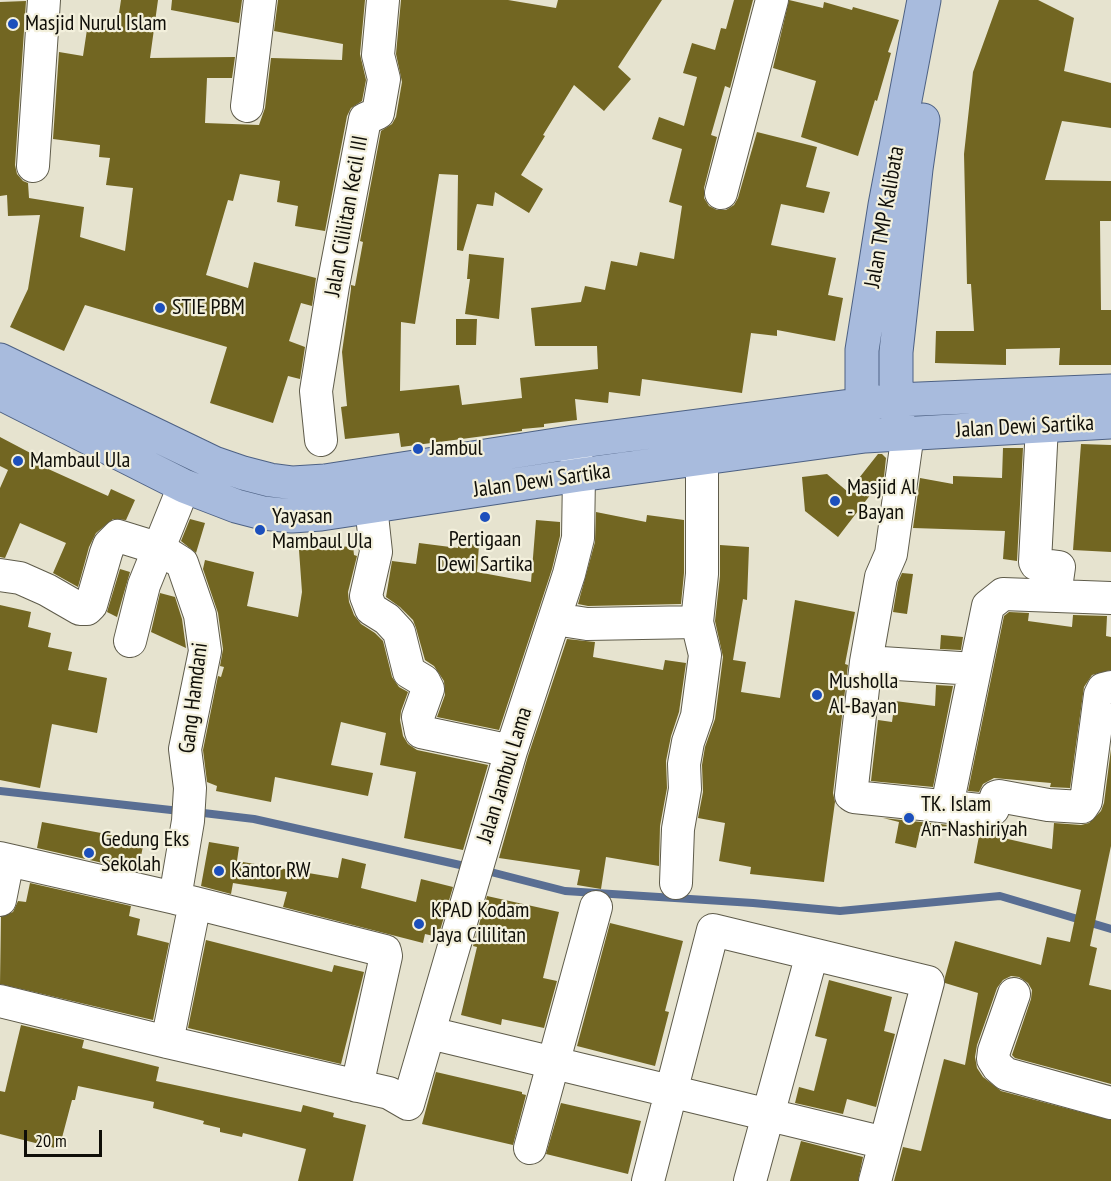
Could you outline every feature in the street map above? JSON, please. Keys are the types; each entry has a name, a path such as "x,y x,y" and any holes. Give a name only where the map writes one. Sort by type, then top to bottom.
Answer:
{"main road":[{"name":"Jalan TMP Kalibata","path":"863,420 862,350 885,205 924,0"},
{"name":"Jalan TMP Kalibata","path":"904,434 896,400 896,352 916,170 941,0"},
{"name":"Jalan Dewi Sartika","path":"0,360 214,464 270,480 293,483 325,482 574,442 863,420 904,434 1111,422"},
{"name":"Jalan Dewi Sartika","path":"0,393 184,486 236,506 263,513 292,516 321,514 702,458 863,420 896,400 1111,391"}],"street":[{"path":"33,166 44,0"},
{"path":"247,106 260,0"},
{"name":"Jalan Cililitan Kecil III","path":"321,440 316,391 333,286 365,119 378,113 384,79 378,55 383,0"},
{"path":"721,193 772,0"},
{"path":"1042,426 1035,564 1059,567 1055,595"},
{"path":"904,434 891,554 881,577 866,662 851,795 991,811 996,797 999,796 1048,805 1082,807 1100,695 1103,689 1111,687"},
{"name":"Jalan Jambul Lama","path":"357,1086 388,1093 408,1104 511,751 555,619 578,538 579,475 574,442"},
{"path":"676,883 678,829 685,789 684,764 688,742 697,716 705,656 697,622 702,574 702,458"},
{"path":"130,641 144,585 184,486"},
{"path":"371,506 376,552 366,596 371,609 399,632 409,672 424,681 428,689 418,717 421,732 511,751"},
{"name":"Gang Hamdani","path":"0,575 20,578 80,609 87,609 92,605 109,545 118,536 160,549 182,563 200,615 205,651 186,749 190,788 185,900 168,1042"},
{"path":"947,806 988,606 1003,594 1111,597"},
{"path":"555,619 586,624 697,622"},
{"path":"866,662 975,669"},
{"path":"0,900 4,859 185,900 385,951 386,956 357,1086 0,1001"},
{"path":"530,1148 596,908"},
{"path":"648,1181 712,930 928,982 874,1181"},
{"path":"750,1181 812,954"},
{"path":"1014,994 994,1052 993,1059 998,1067 1006,1074 1111,1103"},
{"path":"430,1033 885,1143"}],"building":[{"path":"121,0 158,0 150,58 235,57 232,78 207,78 205,123 259,125 265,108 271,58 342,60 343,44 274,31 278,0 365,0 360,54 366,80 362,101 351,108 347,116 325,231 295,226 298,206 277,202 280,181 240,174 233,201 228,200 206,275 248,288 254,262 316,278 312,306 301,303 289,341 305,347 300,379 288,376 273,423 210,403 227,347 85,305 64,351 10,327 28,289 40,215 8,216 7,195 0,196 0,2 26,1 15,165 17,174 28,183 29,198 84,207 80,237 125,251 133,188 106,185 110,158 99,157 100,145 53,139 59,52 83,56 88,23 117,27"},
{"path":"172,0 242,0 239,23 171,10"},
{"path":"401,0 508,0 556,8 558,0 662,0 618,67 631,79 604,111 574,85 521,175 543,189 529,213 495,192 493,206 477,204 463,251 457,250 458,175 439,174 415,324 401,322 400,391 459,385 462,405 522,398 520,378 598,369 597,346 535,346 531,308 581,302 585,286 605,290 611,261 637,266 640,252 674,259 682,206 669,202 682,149 652,139 659,117 684,126 697,77 683,73 692,43 715,50 721,28 726,29 734,0 753,0 730,88 725,86 711,135 717,137 704,188 704,198 709,206 717,210 726,210 734,205 757,132 817,147 806,187 830,192 824,213 781,204 771,245 836,258 828,295 843,298 835,341 777,330 777,336 751,333 742,393 642,379 640,396 609,392 608,403 575,399 577,420 544,424 544,427 401,447 399,433 345,439 341,407 347,406 342,352 351,285 355,286 363,242 360,241 381,131 392,124 396,117 402,82 396,54"},
{"path":"789,0 823,8 824,2 852,10 853,7 899,20 888,52 891,53 877,101 875,100 858,156 801,137 816,81 773,68"},
{"path":"999,0 1038,0 1074,18 1064,71 1111,83 1111,128 1062,121 1045,180 1111,181 1111,221 1100,221 1101,310 1111,310 1111,365 1059,365 1060,348 1006,349 1006,365 935,363 936,331 974,331 971,284 967,284 964,154 973,72"},
{"path":"469,254 504,258 499,319 465,314 470,279 467,279"},
{"path":"456,319 477,319 476,345 456,345"},
{"path":"0,437 38,457 35,463 108,496 111,489 135,500 126,520 113,519 96,533 89,547 78,587 53,573 66,543 20,523 5,558 0,557 0,488 8,470 0,466"},
{"path":"1081,444 1111,445 1111,552 1073,550"},
{"path":"1003,448 1023,448 1017,561 1003,559 1005,531 913,528 920,478 953,484 953,476 1002,478"},
{"name":"Masjid Al - Bayan","path":"878,454 886,458 884,477 838,537 805,511 802,477 827,474 848,492"},
{"path":"596,512 646,522 647,515 684,520 684,573 681,604 588,606 578,604 595,542"},
{"path":"190,519 205,523 196,553 181,541"},
{"path":"536,520 560,522 560,536 552,569 499,730 437,717 445,695 444,681 434,666 425,660 413,620 386,597 392,561 416,564 419,543 458,548 458,543 479,545 477,572 531,582"},
{"path":"720,545 749,547 747,600 743,599 733,660 746,662 741,692 780,698 795,600 855,612 845,664 848,665 833,793 835,802 824,882 750,874 751,867 719,861 725,823 698,818 703,792 702,765 705,747 715,719 723,657 715,621 720,576"},
{"path":"353,546 354,555 357,556 348,592 349,602 354,615 361,624 383,641 392,677 399,687 408,692 401,711 403,736 408,744 417,750 488,765 463,850 404,838 416,772 380,765 386,733 341,722 331,765 373,773 368,796 275,777 271,802 216,791 217,786 207,782 203,750 218,676 221,677 224,667 220,666 223,649 218,613 203,569 205,560 254,572 247,606 298,617 302,592 299,550"},
{"path":"120,569 130,572 117,617 107,612"},
{"path":"902,573 913,574 907,614 893,612 898,582"},
{"path":"160,593 175,597 182,619 186,648 151,632"},
{"path":"0,605 31,612 28,627 51,633 48,647 72,652 68,670 107,678 97,733 52,724 40,788 0,780"},
{"path":"1009,612 1029,613 1028,621 1072,627 1073,615 1107,616 1106,636 1111,637 1111,670 1092,675 1084,687 1070,788 1050,787 1051,783 994,778 983,784 979,792 968,791 1004,616"},
{"path":"941,635 963,637 961,650 940,649"},
{"path":"567,639 595,642 593,657 663,670 665,660 686,663 679,712 666,761 667,788 660,826 659,866 606,857 601,889 577,885 580,870 499,858 528,756"},
{"path":"936,685 953,686 933,787 871,781 878,720 892,722 895,701 935,706"},
{"path":"1111,749 1111,846 1090,946 1097,948 1089,985 1111,990 1111,1084 1015,1058 1012,1055 1032,990 1028,983 1019,977 1011,976 1003,980 997,988 975,1057 977,1068 983,1077 1001,1091 1111,1120 1111,1181 894,1181 903,1147 921,1151 944,1059 965,1065 978,993 945,983 955,941 1041,965 1047,937 1070,942 1081,890 974,863 979,836 921,826 916,848 895,843 899,822 883,818 987,829 1002,825 999,837 1052,849 1054,823 1081,825 1089,823 1101,811"},
{"name":"Gedung Eks Sekolah","path":"42,822 144,841 138,871 37,848"},
{"path":"209,842 239,847 237,861 338,878 342,858 366,864 361,888 416,902 421,879 453,887 438,937 425,934 423,943 283,907 287,892 233,883 231,894 201,886"},
{"path":"30,883 131,906 129,916 140,919 137,935 169,943 153,1020 0,984 1,917 13,912 18,901 26,902"},
{"path":"487,896 559,912 543,978 557,981 544,1028 502,1019 501,1025 461,1015 477,947 473,946"},
{"path":"610,923 683,941 665,1011 669,1012 655,1066 577,1046"},
{"path":"206,940 332,972 334,965 364,972 341,1064 188,1028"},
{"path":"829,980 892,997 884,1031 895,1034 876,1107 847,1099 843,1114 795,1103 799,1087 814,1091 827,1039 815,1036"},
{"path":"21,1025 84,1040 82,1048 159,1067 156,1081 301,1112 303,1105 334,1113 333,1117 366,1125 353,1181 298,1181 306,1149 243,1133 242,1137 220,1132 220,1128 203,1124 204,1121 153,1108 154,1102 78,1086 59,1149 0,1134 0,1091 5,1092"},
{"path":"436,1072 522,1092 526,1095 513,1145 422,1124"},
{"path":"561,1103 641,1121 628,1174 546,1154"},
{"path":"801,1141 863,1157 858,1181 790,1181"}],"waterway":[{"path":"0,791 180,811"},
{"path":"195,812 254,819 469,867"},
{"path":"483,870 565,891 840,911 1000,896 1111,929"}],"place":[{"name":"Masjid Nurul Islam","path":"13,24"},
{"name":"STIE PBM","path":"160,308"},
{"name":"Jambul","path":"418,449"},
{"name":"Mambaul Ula","path":"18,461"},
{"name":"Masjid Al - Bayan","path":"835,501"},
{"name":"Pertigaan Dewi Sartika","path":"485,517"},
{"name":"Yayasan Mambaul Ula","path":"260,530"},
{"name":"Musholla Al-Bayan","path":"817,695"},
{"name":"TK. Islam An-Nashiriyah","path":"909,818"},
{"name":"Gedung Eks Sekolah","path":"89,853"},
{"name":"Kantor RW","path":"219,871"},
{"name":"KPAD Kodam Jaya Cililitan","path":"419,924"}]}
